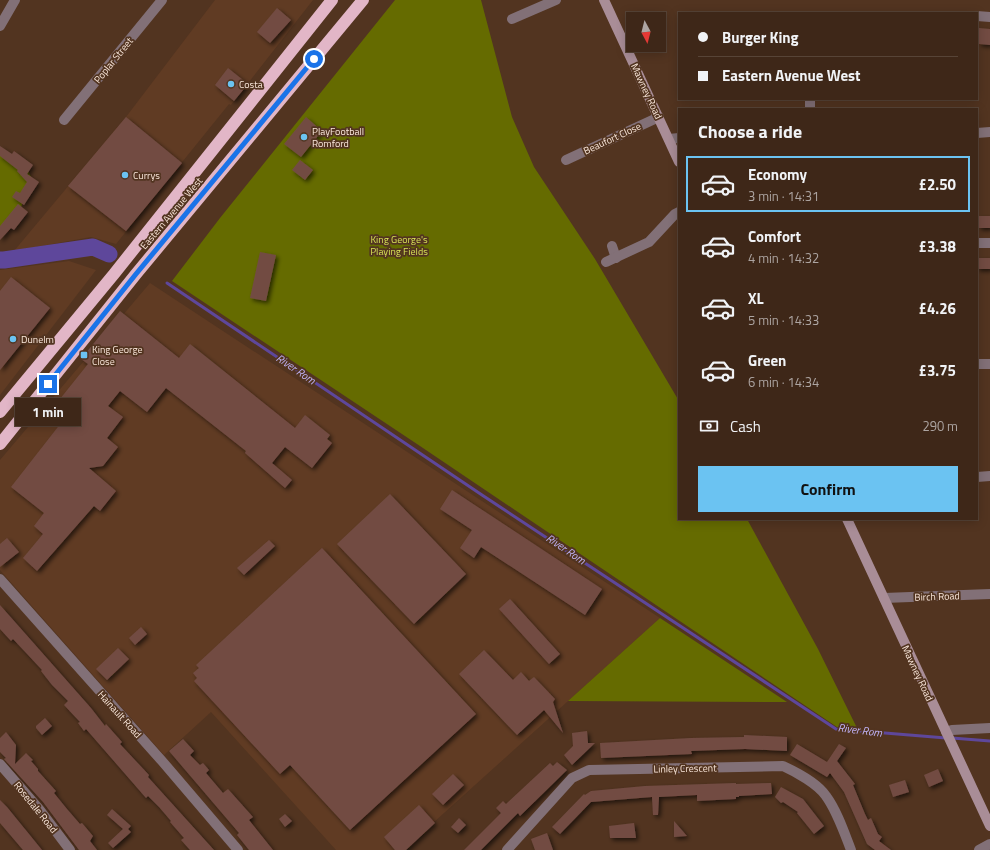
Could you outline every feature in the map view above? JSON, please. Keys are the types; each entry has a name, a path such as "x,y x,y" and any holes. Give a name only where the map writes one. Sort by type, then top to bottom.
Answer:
{"highway":[{"name":"Eastern Avenue West","path":"0,412 114,274 332,0"},
{"name":"Eastern Avenue West","path":"0,444 136,274 363,0"}],"street":[{"path":"0,26 15,0"},
{"name":"Poplar Street","path":"64,120 162,0"},
{"path":"512,19 556,0"},
{"name":"Mawney Road","path":"604,0 659,117 674,139 678,157"},
{"path":"978,16 990,17"},
{"name":"Beaufort Close","path":"566,160 659,117"},
{"path":"978,133 990,132"},
{"path":"606,262 649,242 678,212"},
{"path":"978,243 990,243"},
{"path":"612,246 616,258"},
{"path":"978,364 990,364"},
{"path":"978,477 990,476"},
{"name":"Mawney Road","path":"847,520 990,826"},
{"name":"Hainault Road","path":"0,579 162,761 238,850"},
{"name":"Birch Road","path":"884,598 990,594"},
{"path":"947,734 952,730 990,728"},
{"name":"Rosedale Road","path":"0,764 39,809 70,850"},
{"name":"Linley Crescent","path":"507,850 572,778 589,770 783,766 802,774 826,795 851,850"},
{"path":"979,850 990,844"}],"shaded area":[{"path":"215,0 313,0 231,105 229,104 116,244 91,237 14,251 126,117"},
{"path":"69,261 96,270 0,395 0,270"},
{"path":"150,283 660,618 403,850 336,850 211,712 164,755 0,570 0,460"}],"green space":[{"name":"King George's Playing Fields","path":"395,0 481,0 512,117 534,167 595,259 678,399 678,520 748,520 818,649 857,728 837,727 172,281 220,218"},
{"path":"0,150 25,164 32,179 18,215 0,231"},
{"path":"660,618 787,702 568,701"}],"building":[{"path":"277,8 291,20 270,43 257,32"},
{"path":"979,28 990,29 990,45 979,44"},
{"name":"Costa","path":"228,68 248,84 234,101 215,85"},
{"name":"Currys","path":"126,117 182,163 126,231 68,186"},
{"path":"306,117 322,131 301,157 284,144"},
{"path":"0,146 12,154 14,151 33,165 27,174 39,182 24,205 12,197 16,191 20,193 27,182 17,171 18,170 0,156"},
{"path":"300,160 313,170 305,180 292,170"},
{"path":"18,204 28,212 14,230 11,228 0,240 0,226"},
{"path":"978,216 990,216 990,228 979,228"},
{"path":"260,252 276,255 266,301 250,298"},
{"path":"978,258 990,258 990,269 978,269"},
{"name":"Dunelm","path":"11,277 50,308 0,370 0,291"},
{"path":"120,311 179,358 190,344 295,428 305,415 330,435 327,439 332,443 312,468 285,447 272,463 292,480 285,488 245,453 246,451 166,388 147,412 120,391 108,406 123,417 107,438 118,447 103,466 89,468 116,491 100,511 94,506 37,571 23,558 43,534 34,526 44,513 11,487 72,409 60,399 88,364 81,359"},
{"path":"452,490 602,589 585,615 481,547 474,558 460,548 472,530 440,509"},
{"path":"390,494 466,574 414,624 337,544"},
{"path":"7,538 19,552 0,567 0,544"},
{"path":"269,540 275,546 244,575 237,568"},
{"path":"322,548 476,714 350,830 290,765 280,774 194,681 197,678 193,673 199,668 196,665"},
{"path":"510,599 560,654 549,664 499,609"},
{"path":"0,605 91,708 105,726 106,724 122,742 120,744 149,775 148,777 214,850 190,850 181,840 184,838 159,807 148,796 146,798 86,729 84,731 78,723 80,722 64,705 68,701 52,685 41,671 42,670 13,639 11,641 0,629"},
{"path":"141,627 147,634 135,645 129,638"},
{"path":"118,648 129,659 107,680 96,669"},
{"path":"484,650 513,680 521,672 529,681 534,677 555,699 553,702 563,733 544,710 517,735 459,674"},
{"path":"45,718 52,726 42,735 36,726"},
{"path":"587,731 588,743 595,743 572,765 564,755 573,746 572,733"},
{"path":"6,732 16,745 15,764 26,753 33,760 31,761 38,771 56,791 54,793 80,824 82,823 93,836 90,841 97,850 79,850 43,802 4,759 6,758 0,752 0,738"},
{"path":"744,735 787,737 787,751 745,749 691,751 692,754 601,758 600,743 691,738 744,737"},
{"path":"183,739 194,751 190,755 200,765 203,763 209,770 206,773 223,793 228,789 253,817 249,820 273,850 249,850 237,835 239,833 169,751"},
{"path":"797,744 827,762 839,744 846,748 837,761 855,784 853,785 868,820 871,818 878,834 882,837 879,841 891,850 875,850 867,844 844,792 830,773 827,777 790,755"},
{"path":"557,762 567,770 520,816 518,813 481,850 464,850 501,813 496,808 503,801 506,804 550,763 553,766"},
{"path":"938,769 943,781 929,787 924,775"},
{"path":"453,774 464,785 443,805 432,794"},
{"path":"905,780 909,792 893,797 889,785"},
{"path":"771,783 772,794 739,796 736,797 736,799 697,801 697,795 659,797 658,815 653,815 652,797 591,802 560,834 552,827 584,794 585,795 591,791 645,786"},
{"path":"781,787 803,799 824,826 814,834 797,813 798,812 783,802 781,803 775,797"},
{"path":"0,800 42,850 23,850 0,823"},
{"path":"419,805 435,823 406,850 395,850 384,837"},
{"path":"112,809 131,826 128,829 131,832 113,848 108,843 123,829 107,815"},
{"path":"285,814 292,821 285,827 279,819"},
{"path":"459,818 466,825 458,833 451,827"},
{"path":"674,821 687,836 674,837"},
{"path":"634,823 636,838 610,838 609,826"},
{"path":"547,833 553,850 535,850 531,839"}],"waterway":[{"name":"River Rom","path":"0,260 93,247 109,254"},
{"name":"River Rom","path":"167,283 482,495 836,729 946,738"},
{"name":"River Rom","path":"952,738 990,741"}],"place":[{"name":"Costa","path":"231,84"},
{"name":"PlayFootball Romford","path":"304,137"},
{"name":"Currys","path":"125,175"},
{"name":"Dunelm","path":"13,339"},
{"name":"King George Close","path":"84,355"}],"route":[{"path":"48,384 136,274 314,59"}]}
